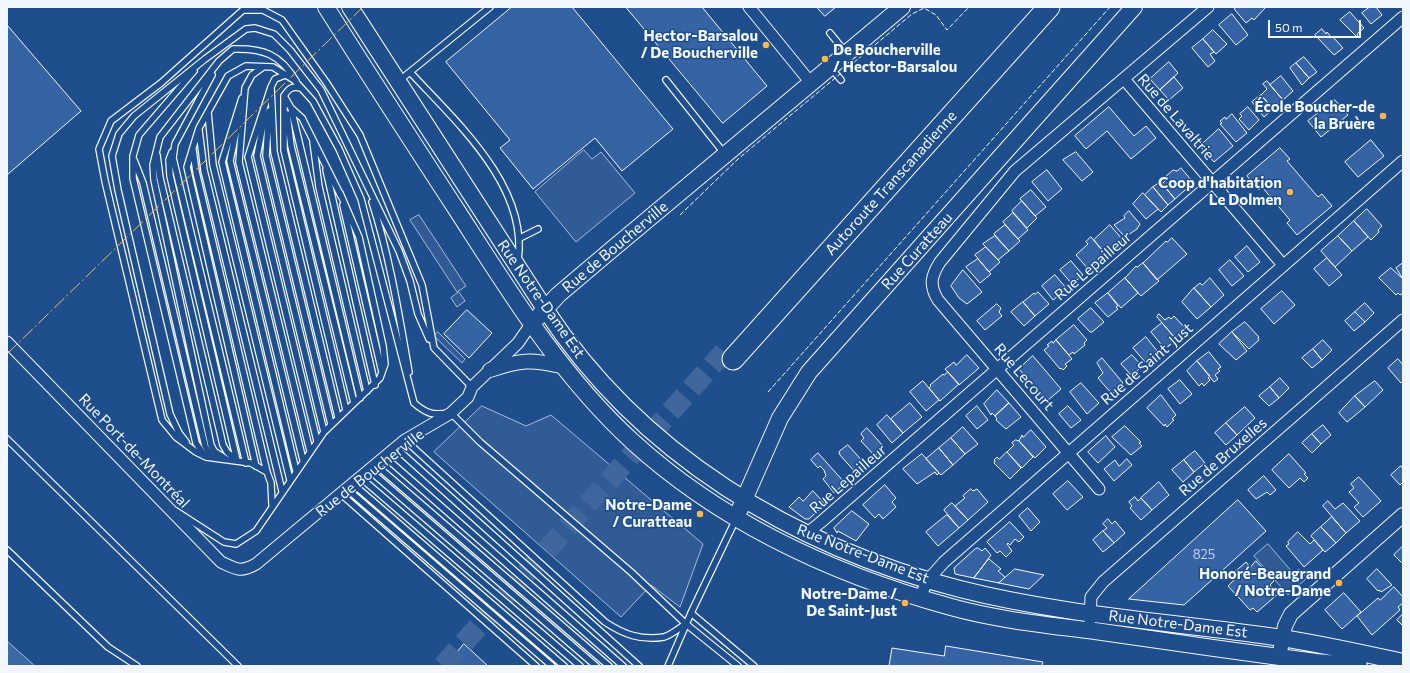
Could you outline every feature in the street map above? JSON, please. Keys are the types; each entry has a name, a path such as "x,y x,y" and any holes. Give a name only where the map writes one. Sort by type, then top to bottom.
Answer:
{"highway":[{"name":"Autoroute Transcanadienne","path":"1033,7 729,355 1049,7"}],"main road":[{"name":"Rue Notre-Dame Est","path":"326,7 531,324 562,366 601,410 634,443 690,488 736,518 821,561 855,575 920,597 982,614 1279,657 1359,666"},
{"name":"Rue Notre-Dame Est","path":"350,7 517,267 545,309 582,359 639,420 680,456 743,500 800,532 861,557 928,580 996,597 1091,612 1282,638 1403,662"},
{"name":"Rue de Boucherville","path":"531,324 558,295 902,7"},
{"name":"Rue Curatteau","path":"736,518 780,418 809,372 1134,7"}],"street":[{"path":"749,7 811,82"},
{"name":"Rue Curatteau","path":"931,282 932,276 940,262 1015,171 1208,7"},
{"name":"Rue Lepailleur","path":"800,532 807,533 815,527 1403,17"},
{"name":"Rue de Lavaltrie","path":"1124,79 1283,266"},
{"name":"Rue de Saint-Just","path":"920,597 928,580 944,562 1068,452 1403,161"},
{"name":"Rue Lecourt","path":"931,282 933,291 938,300 1099,488"},
{"name":"Rue de Bruxelles","path":"1088,630 1091,612 1091,597 1103,582 1403,320"},
{"name":"Rue de Boucherville","path":"246,570 256,564 405,440 451,413 468,397 472,387 518,343 531,324"},
{"name":"Rue Port-de-Montréal","path":"7,342 221,562 238,569 246,570"},
{"path":"490,370 519,361 532,360 562,366"},
{"path":"1279,657 1282,638 1287,622 1296,609 1403,515"}],"lane":[{"path":"398,82 490,7"},
{"path":"267,472 246,463 206,457 196,452 176,437 162,420 104,181 99,149 111,121 162,83 244,10 263,10 282,20 326,82 360,135 422,285 434,348"},
{"path":"196,452 179,433 170,414 118,190 112,156 118,134 134,116 205,59 246,29 255,28 274,34 290,50 321,90 398,251 410,282 418,314 434,348 472,387"},
{"path":"830,33 846,53"},
{"path":"230,460 214,451 211,445 154,180 156,150 160,137 219,61 233,49 253,48 274,56 289,69 301,88"},
{"path":"205,59 140,135 133,156 133,178 196,443 206,457"},
{"path":"219,61 175,144 169,160 170,176 237,461"},
{"path":"256,466 187,166 199,128 228,76 246,66 273,67 294,80 313,102 339,149 361,199 414,403 425,412 434,414 451,413 480,442 630,572 686,624 738,666"},
{"path":"263,67 252,75 245,88 222,162 296,471"},
{"path":"830,67 841,80"},
{"path":"410,72 478,146 494,170 507,195 520,238 517,267"},
{"path":"284,75 275,79 271,87 248,157 317,441"},
{"path":"666,80 726,155"},
{"path":"271,87 274,152 338,417"},
{"path":"271,87 266,156 331,424"},
{"path":"271,87 257,156 324,432"},
{"path":"301,88 293,87 288,90 284,96 284,150 346,410"},
{"path":"245,88 239,162 310,450"},
{"path":"245,88 230,162 303,460"},
{"path":"284,96 291,108 360,398"},
{"path":"284,96 291,146 354,403"},
{"path":"159,499 224,542 236,544 256,531 272,505 324,432 338,417 375,385 382,373 385,364 383,346 359,237 340,193 302,118 291,108"},
{"path":"208,112 213,165 290,480"},
{"path":"199,128 204,170 282,491"},
{"path":"312,138 319,187 367,391"},
{"path":"175,144 173,158 246,463"},
{"path":"193,147 196,172 267,472 271,483 272,505"},
{"path":"156,150 160,178 223,445 227,452 237,461"},
{"path":"133,156 143,183 205,446 210,453 218,459"},
{"path":"324,162 375,385"},
{"path":"363,177 377,218 398,310 414,403"},
{"path":"340,193 382,373"},
{"path":"520,238 538,229"},
{"path":"7,439 238,666"},
{"path":"405,440 605,622 621,633 641,638 665,636 686,624"},
{"path":"396,448 639,666"},
{"path":"385,457 623,666"},
{"path":"358,480 536,666"},
{"path":"358,480 552,666"},
{"path":"358,480 564,666"},
{"path":"358,480 580,666"},
{"path":"358,480 596,666"},
{"path":"358,480 609,666"},
{"path":"668,666 691,613 736,518"},
{"path":"7,550 108,647 137,666"},
{"path":"691,613 754,666"}],"shaded area":[{"path":"584,150 592,159 601,152 635,193 576,242 535,192"},
{"path":"419,215 466,286 457,292 410,220"},
{"path":"459,292 465,301 457,307 451,298"},
{"path":"438,332 465,359 462,363 434,336"},
{"path":"482,406 526,426 551,415 703,544 680,607 651,585 621,617 434,452"},
{"path":"1268,544 1293,573 1299,569 1307,578 1288,595 1254,556"},
{"path":"7,641 35,666 7,666"}],"building":[{"path":"512,7 572,7 673,129 622,171 595,138 533,189 500,148 510,140 446,62"},
{"path":"626,7 702,7 767,86 723,123"},
{"path":"817,7 836,7 825,16"},
{"path":"1235,7 1265,8 1254,20 1252,18 1246,23 1235,10"},
{"path":"1370,7 1376,7 1382,15 1371,24 1362,13"},
{"path":"1350,12 1364,28 1358,33 1357,37 1340,20"},
{"path":"1232,14 1248,35 1236,45 1219,25"},
{"path":"7,25 81,111 7,175"},
{"path":"1322,29 1326,34 1327,32 1332,38 1333,37 1343,48 1334,55 1315,35"},
{"path":"1213,30 1227,44 1216,54 1203,39"},
{"path":"1203,39 1214,52 1210,54 1215,61 1208,67 1192,48"},
{"path":"1304,57 1317,72 1309,78 1296,63"},
{"path":"1169,62 1178,73 1160,90 1150,79"},
{"path":"1296,63 1309,78 1302,85 1290,68"},
{"path":"1281,76 1293,91 1283,100 1270,85"},
{"path":"1174,77 1183,88 1169,100 1160,90"},
{"path":"1267,81 1283,100 1273,109 1261,95 1267,89 1263,84"},
{"path":"1261,95 1273,109 1264,117 1252,102"},
{"path":"1335,100 1348,115 1321,137 1308,121"},
{"path":"1109,107 1134,136 1146,126 1156,138 1131,159 1107,131 1086,149 1075,136"},
{"path":"1248,107 1259,120 1249,130 1239,119 1242,116 1240,114"},
{"path":"1232,114 1247,133 1236,142 1220,124 1222,123 1220,121 1225,117 1226,119"},
{"path":"1219,129 1233,146 1214,162 1200,146"},
{"path":"1371,140 1384,156 1358,177 1345,162"},
{"name":"Coop d'habitation Le Dolmen","path":"1280,148 1290,159 1287,161 1318,197 1322,194 1332,206 1297,235 1287,223 1290,220 1262,187 1259,190 1247,176"},
{"path":"1076,152 1093,172 1082,181 1063,160"},
{"path":"1181,168 1192,181 1192,184 1175,199 1162,184 1167,179 1165,177 1173,170 1177,171"},
{"path":"1047,170 1062,189 1048,201 1032,182"},
{"path":"1161,182 1175,199 1168,205 1153,187"},
{"path":"1153,187 1168,205 1161,212 1145,195"},
{"path":"1031,190 1046,207 1035,216 1020,199"},
{"path":"1143,193 1158,209 1146,219 1133,204"},
{"path":"1022,201 1037,218 1027,228 1012,211"},
{"path":"1367,209 1382,226 1378,230 1379,232 1371,240 1354,221"},
{"path":"1129,211 1140,224 1137,229 1125,237 1114,225 1125,218 1124,216"},
{"path":"1013,213 1028,230 1018,239 1003,222"},
{"path":"1354,221 1368,237 1352,251 1338,236"},
{"path":"1005,225 1020,241 1009,251 994,234"},
{"path":"1110,225 1123,240 1106,255 1094,240"},
{"path":"995,236 1009,251 998,260 983,244"},
{"path":"1338,236 1352,251 1335,267 1321,251"},
{"path":"1091,237 1106,255 1089,270 1076,255 1088,244 1086,242"},
{"path":"1172,238 1187,254 1157,280 1143,263 1166,241 1167,242"},
{"path":"1247,246 1260,262 1248,272 1235,257"},
{"path":"986,247 1000,262 989,272 975,255"},
{"path":"1327,258 1342,275 1329,286 1314,269"},
{"path":"978,259 991,274 980,283 966,267"},
{"path":"1230,260 1244,276 1232,286 1219,270"},
{"path":"1071,261 1083,275 1072,284 1060,270"},
{"path":"1143,263 1159,281 1141,296 1125,278 1136,266 1137,267"},
{"path":"1403,263 1403,279 1396,268"},
{"path":"1391,268 1403,279 1403,293 1400,295 1398,293 1396,295 1379,278"},
{"path":"963,270 982,292 967,304 959,298 951,286"},
{"path":"1055,275 1067,289 1053,300 1042,286"},
{"path":"1125,278 1138,293 1121,308 1108,293"},
{"path":"1210,278 1224,295 1211,307 1194,288 1200,283 1202,285"},
{"path":"1194,288 1211,307 1197,319 1182,302"},
{"path":"1282,291 1295,305 1274,324 1261,309"},
{"path":"1038,292 1049,304 1035,316 1023,302 1034,293 1035,294"},
{"path":"1108,293 1118,306 1116,307 1118,309 1108,317 1095,303"},
{"path":"1023,302 1035,316 1024,326 1011,312"},
{"path":"1365,303 1374,313 1365,322 1355,312"},
{"path":"997,304 1001,308 999,312 1002,316 985,330 977,321"},
{"path":"1091,308 1104,322 1090,332 1078,319"},
{"path":"467,310 492,333 469,358 444,334"},
{"path":"1355,312 1365,322 1354,331 1345,321"},
{"path":"1159,314 1165,320 1169,317 1171,319 1174,316 1186,329 1175,338 1157,317"},
{"path":"1245,322 1259,337 1259,340 1249,349 1232,332"},
{"path":"1162,323 1175,338 1164,348 1151,332"},
{"path":"1074,325 1087,340 1084,343 1085,345 1074,354 1073,352 1069,355 1056,340"},
{"path":"1232,332 1247,351 1236,360 1219,344"},
{"path":"1146,337 1158,352 1146,363 1133,348"},
{"path":"1056,340 1072,359 1065,364 1067,366 1063,370 1061,368 1060,369 1044,350 1049,346 1047,345"},
{"path":"1323,340 1332,350 1322,360 1313,349"},
{"path":"1313,349 1322,360 1312,368 1302,358"},
{"path":"1209,352 1221,367 1218,369 1220,371 1215,375 1218,379 1214,382 1197,361"},
{"path":"967,355 979,368 959,385 945,369 954,362 956,365"},
{"path":"1132,355 1142,366 1132,376 1121,364"},
{"path":"1033,356 1061,389 1047,401 1019,369"},
{"path":"1102,358 1123,383 1112,394 1098,378 1103,373 1097,363"},
{"path":"1398,359 1403,365 1403,381 1401,383 1388,368"},
{"path":"1197,361 1210,376 1208,378 1210,380 1204,386 1202,383 1199,386 1187,371"},
{"path":"948,372 959,384 940,401 929,388 931,386 930,385 943,374 944,375"},
{"path":"1280,378 1289,388 1279,398 1270,387"},
{"path":"1180,380 1192,394 1180,404 1168,389"},
{"path":"923,381 939,400 926,411 910,392"},
{"path":"1375,381 1383,390 1365,407 1355,396"},
{"path":"1081,383 1099,403 1087,414 1070,392"},
{"path":"1270,387 1279,398 1269,406 1259,396"},
{"path":"997,390 1009,403 995,416 992,413 991,415 984,404"},
{"path":"1161,395 1176,415 1172,419 1174,420 1167,427 1165,424 1164,426 1147,408"},
{"path":"1355,396 1365,407 1347,422 1339,413"},
{"path":"910,403 922,417 903,433 891,419"},
{"path":"1009,403 1021,417 1006,429 996,420 997,419 995,416"},
{"path":"977,406 988,420 977,429 966,416"},
{"path":"1068,406 1081,420 1071,428 1059,414"},
{"path":"1245,407 1255,418 1237,435 1226,423"},
{"path":"887,415 903,433 892,443 877,425"},
{"path":"1226,423 1237,435 1226,445 1215,433"},
{"path":"1323,425 1331,435 1321,444 1312,434"},
{"path":"1125,426 1141,442 1139,443 1142,446 1131,455 1112,437"},
{"path":"963,427 978,444 965,454 951,438"},
{"path":"867,428 884,447 875,456 861,441 864,438 861,434"},
{"path":"1031,430 1046,447 1035,458 1019,441 1022,435 1023,437"},
{"path":"1312,434 1321,444 1312,453 1302,443"},
{"path":"1106,436 1115,447 1098,463 1088,452"},
{"path":"951,438 965,454 953,465 939,448"},
{"path":"1016,440 1019,441 1033,457 1022,468 1007,452 1014,445 1012,443"},
{"path":"848,445 865,464 855,472 839,452"},
{"path":"939,448 953,465 941,475 926,459"},
{"path":"1195,451 1205,463 1194,472 1184,460"},
{"path":"1007,452 1021,468 1010,479 994,463 994,460 997,457 999,459"},
{"path":"818,453 845,483 834,493 823,479 826,476 824,470 820,466 818,468 811,460"},
{"path":"922,454 939,473 937,475 935,472 917,484 903,469"},
{"path":"1289,454 1306,473 1304,474 1308,478 1304,482 1300,478 1289,488 1272,470"},
{"path":"1127,459 1132,465 1114,481 1104,469 1115,460 1119,466"},
{"path":"1184,460 1194,472 1183,482 1172,470"},
{"path":"1401,466 1403,469 1403,482 1400,485 1391,475"},
{"path":"1264,476 1276,490 1270,495 1267,492 1256,499 1248,490"},
{"path":"1359,477 1381,501 1363,517 1354,507 1359,503 1349,492 1354,488 1351,484"},
{"path":"1068,481 1083,497 1067,510 1053,494"},
{"path":"1159,482 1169,495 1152,510 1141,498"},
{"path":"885,485 896,498 892,502 896,507 883,519 879,514 875,518 863,505"},
{"path":"971,489 973,491 977,489 988,502 968,520 955,506 965,498 963,496"},
{"path":"813,491 825,504 809,519 805,519 789,507 799,497 803,501"},
{"path":"1135,497 1138,501 1141,498 1152,510 1141,520 1130,508 1132,506 1129,502"},
{"path":"1238,500 1266,531 1184,605 1129,599"},
{"path":"1328,501 1335,509 1343,503 1360,521 1346,533 1323,506"},
{"path":"952,503 968,520 959,528 944,510"},
{"path":"1028,508 1040,522 1031,531 1019,516"},
{"path":"852,511 869,524 856,541 838,531 837,533 834,528"},
{"path":"947,515 959,528 938,546 926,532"},
{"path":"1332,517 1346,533 1336,543 1321,527"},
{"path":"1108,519 1112,524 1115,521 1125,533 1114,543 1103,531 1107,528 1103,524"},
{"path":"1010,522 1024,537 1019,542 1015,539 1010,545 1008,543 1007,544 1012,551 1006,557 1000,551 997,553 987,542"},
{"path":"1321,527 1336,543 1325,552 1311,536"},
{"path":"1103,531 1114,543 1103,552 1093,540"},
{"path":"1298,532 1310,544 1314,540 1323,550 1304,567 1286,546"},
{"path":"1403,546 1403,564 1394,555"},
{"path":"978,548 982,551 985,548 991,555 974,578 955,574 954,568"},
{"path":"989,559 1001,569 998,571 1005,577 999,583 974,578"},
{"path":"1256,561 1274,581 1270,585 1278,594 1257,612 1253,608 1250,610 1228,586 1234,580 1230,576 1246,562 1250,567"},
{"path":"1015,569 1044,575 1029,589 999,583"},
{"path":"1377,569 1392,585 1381,592 1379,590 1378,591 1367,579"},
{"path":"1394,587 1403,597 1403,603 1398,607 1400,610 1372,635 1357,616 1378,598 1380,600"},
{"path":"1344,593 1361,612 1342,629 1325,610"},
{"path":"1403,614 1403,626 1397,620"},
{"path":"464,644 488,666 446,666"},
{"path":"946,646 1043,662 1042,666 889,666 892,648 944,656"}],"tunnel":[{"path":"443,666 724,352"}],"fence":[{"path":"680,215 738,159 912,14 924,8 936,15 947,30 969,7"},
{"path":"768,392 1110,7"}],"power":[{"path":"7,354 363,7"}],"place":[{"name":"Hector-Barsalou / De Boucherville","path":"766,45"},
{"name":"De Boucherville / Hector-Barsalou","path":"825,59"},
{"name":"École Boucher-de la Bruère","path":"1383,116"},
{"name":"Coop d'habitation Le Dolmen","path":"1290,192"},
{"name":"Notre-Dame / Curatteau","path":"700,514"},
{"name":"Honoré-Beaugrand / Notre-Dame","path":"1339,583"},
{"name":"Notre-Dame / De Saint-Just","path":"905,603"}]}
